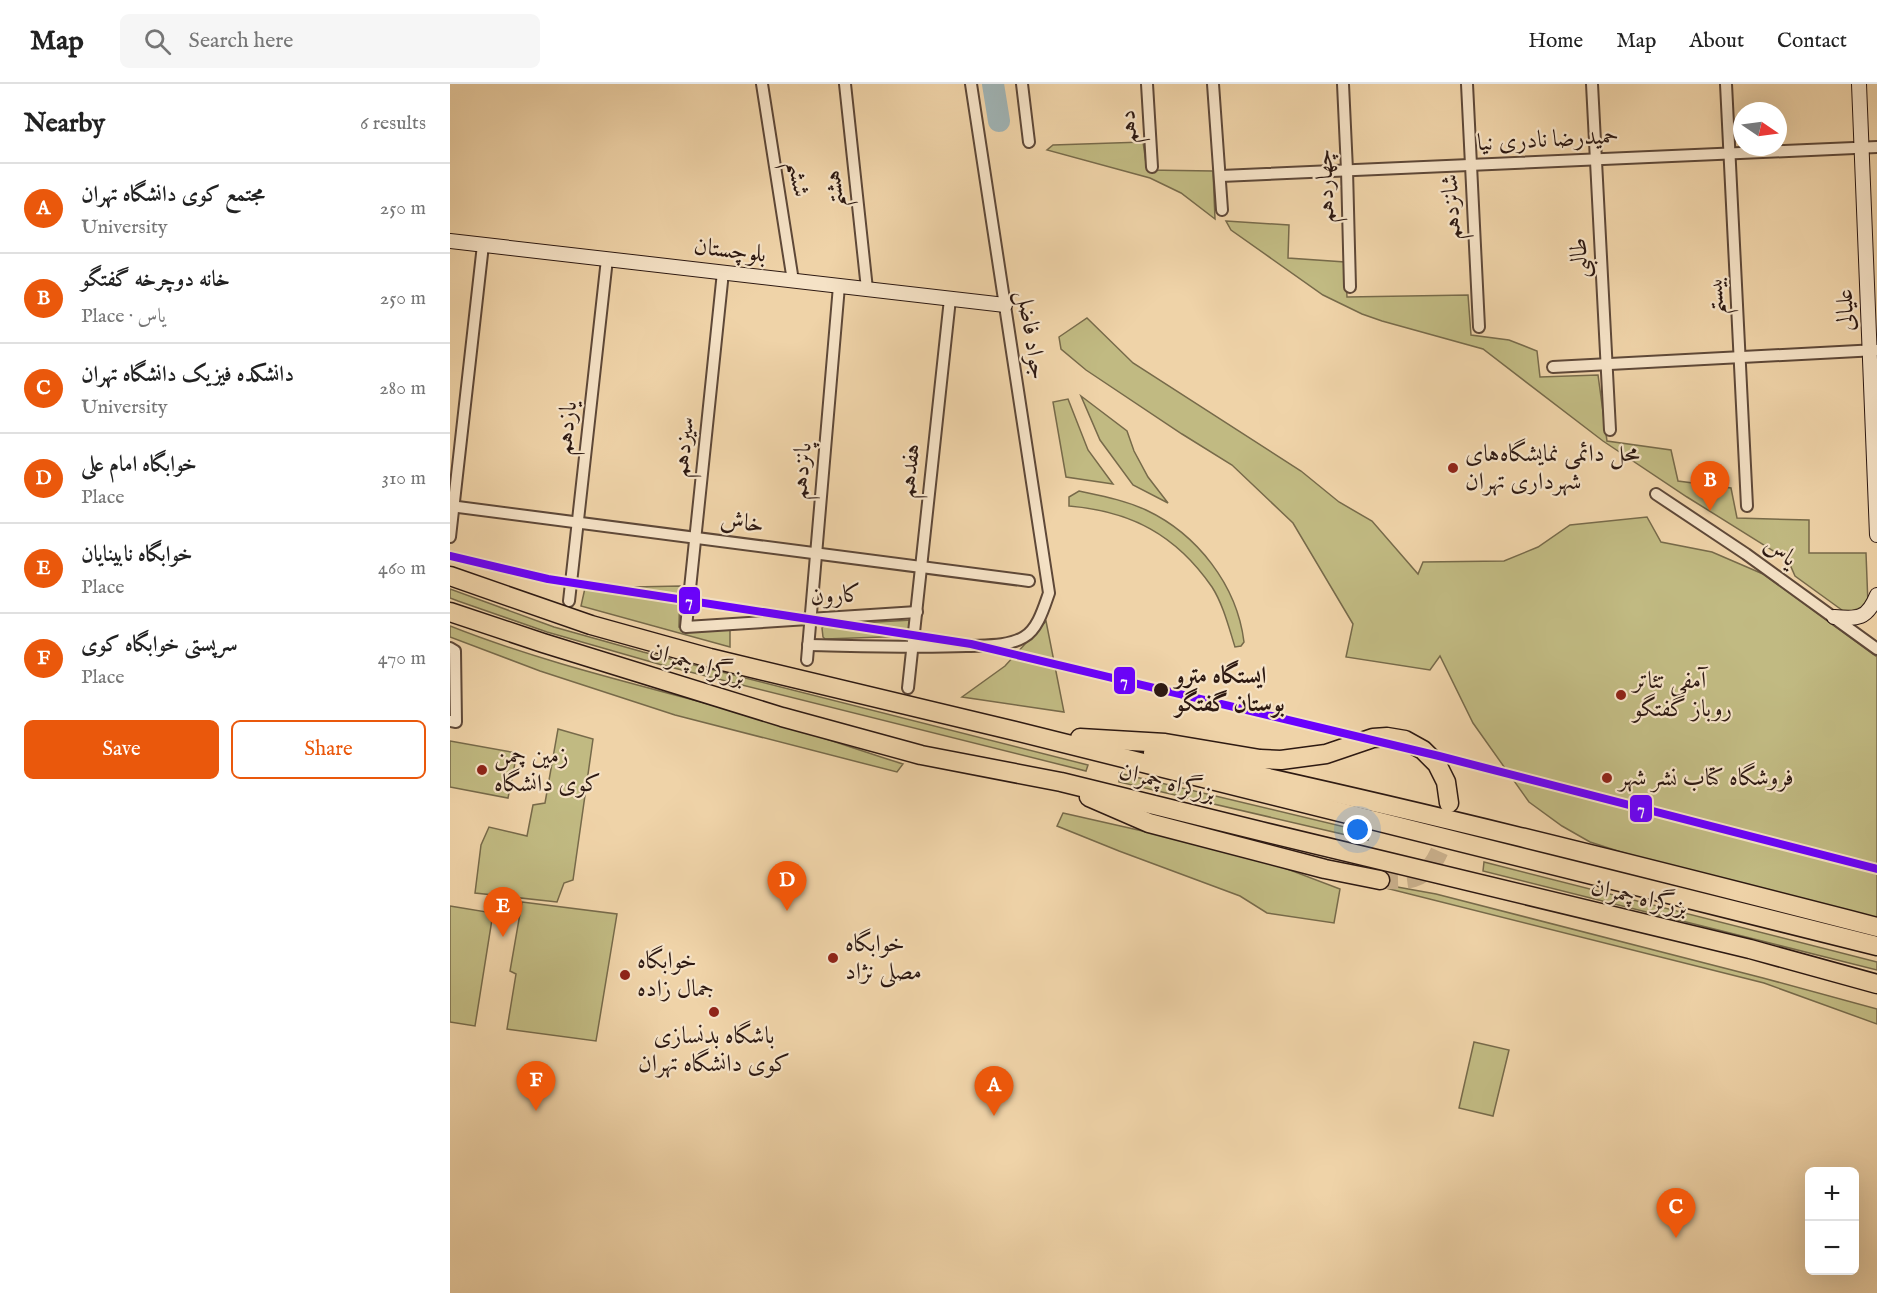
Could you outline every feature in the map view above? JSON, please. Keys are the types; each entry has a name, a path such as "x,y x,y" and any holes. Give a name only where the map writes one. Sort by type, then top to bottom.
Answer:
{"highway":[{"name":"بزرگراه چمران","path":"450,576 591,625 710,658 1014,731 1877,946"},
{"name":"بزرگراه چمران","path":"450,612 782,717 921,755 1062,782 1750,949 1877,984"},
{"path":"1014,731 1038,730 1308,785 1578,850 1877,927"},
{"path":"1080,738 1165,743 1260,759 1281,760 1326,754 1373,738 1386,737 1404,740 1423,750 1437,764 1446,782 1449,803"},
{"path":"1062,782 1102,804 1149,823 1325,869 1380,880"}],"street":[{"name":"ششم","path":"762,84 793,280"},
{"name":"هشتم","path":"845,84 867,289"},
{"name":"جواد فاضل","path":"971,84 1049,593"},
{"path":"1022,84 1029,142"},
{"name":"دهم","path":"1147,84 1152,167"},
{"path":"1213,84 1222,210"},
{"name":"چهاردهم","path":"1343,84 1350,287"},
{"name":"شانزدهم","path":"1467,84 1479,327"},
{"name":"طالبی","path":"1592,84 1610,430"},
{"name":"بیستم","path":"1726,84 1747,506"},
{"name":"علیالی","path":"1859,84 1873,350 1877,535"},
{"name":"حمیدرضا نادری نیا","path":"1221,176 1877,147"},
{"name":"بلوچستان","path":"450,241 1005,305"},
{"path":"450,537 483,245"},
{"name":"یازدهم","path":"569,601 607,259"},
{"name":"سیزدهم","path":"686,627 723,273"},
{"name":"پانزدهم","path":"807,660 838,286"},
{"name":"هفدهم","path":"908,688 950,299"},
{"path":"1553,368 1873,350"},
{"name":"یاس","path":"1656,494 1746,554 1877,648"},
{"name":"خاش","path":"452,506 1029,582"},
{"name":"کارون","path":"808,645 913,648 1007,644 1023,638 1032,629 1044,609 1049,593"},
{"path":"1834,617 1862,616 1873,606 1877,596"},
{"name":"کارون","path":"686,627 916,612"},
{"path":"452,650 453,721"}],"shaded area":[{"path":"1143,142 1147,170 1213,171 1215,219 1181,193 1150,178 1047,150 1053,145"},
{"path":"1226,221 1289,225 1288,258 1345,262 1347,297 1468,295 1471,335 1509,340 1537,351 1540,377 1598,375 1607,441 1671,450 1678,481 1731,488 1737,518 1809,520 1809,553 1866,553 1868,605 1846,613 1795,576 1788,560 1603,441 1483,349 1382,321 1323,295 1231,230"},
{"path":"1087,318 1133,363 1301,471 1339,502 1372,521 1418,574 1423,562 1504,561 1538,547 1570,525 1647,517 1661,542 1712,552 1763,574 1877,657 1877,920 1715,879 1590,842 1562,826 1529,802 1473,723 1440,656 1430,670 1346,657 1353,624 1293,523 1232,465 1086,370 1061,349 1059,337"},
{"path":"1081,396 1127,431 1134,451 1148,477 1168,503 1133,485 1100,440"},
{"path":"1068,399 1088,450 1113,484 1066,477 1053,402"},
{"path":"1079,491 1121,501 1146,510 1165,520 1198,547 1212,564 1233,601 1244,642 1241,646 1235,647 1223,608 1212,587 1183,553 1150,529 1132,520 1112,513 1069,506 1069,497"},
{"path":"680,586 679,627 730,626 730,647 581,606 585,588"},
{"path":"450,589 554,627 643,652 1088,765 1086,771 662,665 547,632 458,601 450,598"},
{"path":"912,620 911,636 825,639 823,637 822,628 825,625"},
{"path":"1046,621 1064,712 962,697 1005,666"},
{"path":"450,626 530,654 777,723 903,764 897,772 675,715 540,671 450,637"},
{"path":"558,729 593,739 573,880 564,883 557,902 475,893 481,845 489,827 527,836 533,805 545,803"},
{"name":"زمین چمن کوی دانشگاه","path":"450,741 517,753 508,798 450,787"},
{"path":"1119,773 1370,833 1368,840 1119,782"},
{"path":"1063,813 1253,856 1340,889 1334,923 1267,913 1240,896 1057,826"},
{"path":"1484,862 1877,962 1877,970 1483,871"},
{"path":"1342,877 1436,894 1877,1009 1877,1024 1764,983"},
{"path":"522,902 617,914 596,1041 507,1029 516,974 510,971"},
{"path":"450,906 493,913 475,1026 450,1022"},
{"path":"1474,1042 1509,1050 1493,1116 1459,1108"}],"waterway":[{"path":"993,84 999,121"}],"tunnel":[{"path":"1380,880 1410,879 1428,869 1441,848 1447,824"}],"transit line":[{"name":"7","path":"450,556 548,579 971,644 1439,756 1877,869"}],"place":[{"name":"محل دائمی نمایشگاه‌های شهرداری تهران","path":"1453,468"},
{"name":"خانه دوچرخه گفتگو","path":"1710,511"},
{"name":"ایستگاه مترو بوستان گفتگو","path":"1161,690"},
{"name":"آمفی تئاتر روباز گفتگو","path":"1621,695"},
{"name":"زمین چمن کوی دانشگاه","path":"482,770"},
{"name":"فروشگاه کتاب نشر شهر","path":"1607,778"},
{"name":"خوابگاه امام علی","path":"787,911"},
{"name":"خوابگاه نابینایان","path":"503,937"},
{"name":"خوابگاه مصلی نژاد","path":"833,958"},
{"name":"خوابگاه جمال زاده","path":"625,975"},
{"name":"باشگاه بدنسازی کوی دانشگاه تهران","path":"714,1012"},
{"name":"سرپستی خوابگاه کوی","path":"536,1111"},
{"name":"مجتمع کوی دانشگاه تهران","path":"994,1116"},
{"name":"دانشکده فیزیک دانشگاه تهران","path":"1676,1238"}]}
